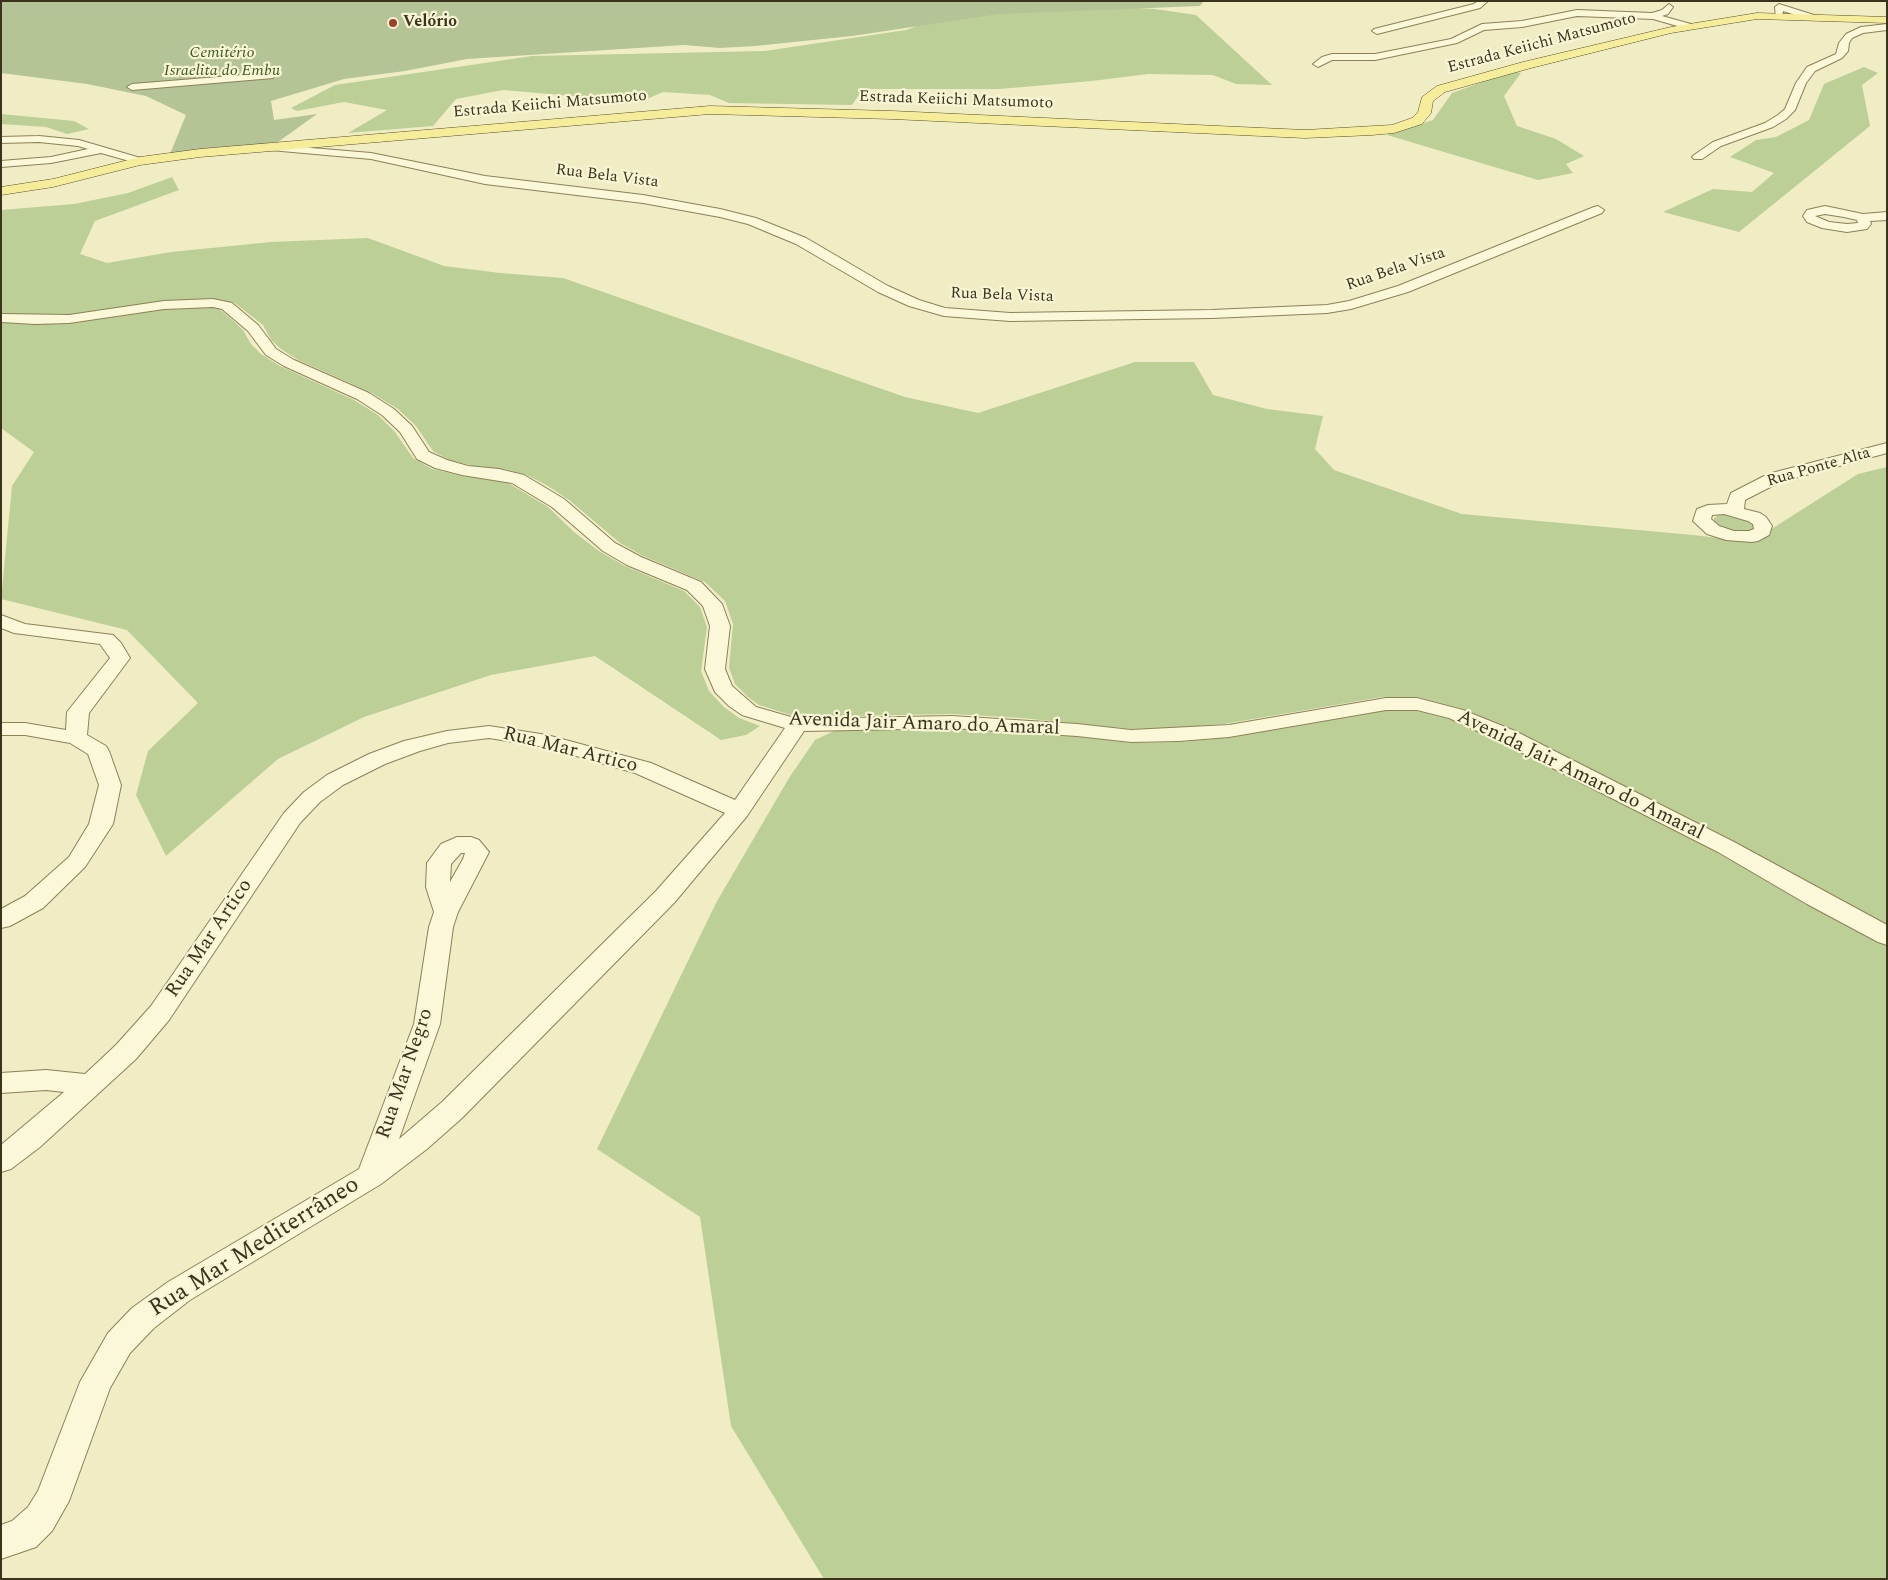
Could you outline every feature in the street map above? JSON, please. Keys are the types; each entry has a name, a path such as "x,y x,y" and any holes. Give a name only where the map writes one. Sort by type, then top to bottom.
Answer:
{"main road":[{"name":"Estrada Keiichi Matsumoto","path":"1,191 53,183 140,161 263,147 710,110 901,116 1304,134 1372,131 1394,129 1417,121 1421,118 1427,100 1432,94 1456,84 1688,26 1757,16 1777,8 1811,17 1887,20"}],"street":[{"path":"1377,31 1482,6"},
{"path":"1654,16 1665,12 1669,7"},
{"path":"1318,64 1332,57 1375,57 1454,40 1482,27 1532,22 1578,13 1654,16 1688,26"},
{"path":"1508,16 1532,22"},
{"path":"1698,158 1717,144 1769,125 1782,117 1790,110 1800,84 1811,70 1839,56 1843,52 1844,43 1849,36 1861,30 1887,27"},
{"path":"132,87 269,76"},
{"path":"170,95 204,85 251,81"},
{"path":"1,140 59,140 79,143 140,161"},
{"name":"Rua Bela Vista","path":"263,147 371,156 485,180 643,199 720,212 752,221 801,241 914,303 944,312 1010,317 1212,314 1327,309 1351,305 1403,289 1494,254 1598,210"},
{"path":"1,164 51,160 102,150"},
{"path":"1862,218 1887,216"},
{"name":"Avenida Jair Amaro do Amaral","path":"1,318 69,319 164,305 213,303 227,306 253,328 271,352 283,360 363,396 388,412 406,429 423,455 440,464 468,471 499,474 518,479 558,503 609,547 634,561 694,586 712,604 720,626 715,669 722,688 736,702 749,711 798,725 952,722 1058,728 1131,736 1229,731 1386,704 1417,704 1456,714 1507,736 1726,847 1887,936"},
{"name":"Rua Ponte Alta","path":"1735,510 1736,497 1774,478 1887,448"},
{"path":"11,625 106,639 114,647 120,658 78,712 76,738"},
{"path":"371,1176 417,1141 452,1110 665,897 739,811 798,725"},
{"path":"1,729 25,729 76,738 98,752 110,785 101,824 76,862 34,902 1,920"},
{"name":"Rua Mar Artico","path":"91,1085 126,1052 160,1013 292,818 312,797 335,780 377,759 412,746 447,737 490,732 547,741 643,768 739,811"},
{"name":"Rua Mar Negro","path":"371,1176 426,1024 432,1001 436,949 446,912 475,859"},
{"path":"1,1083 46,1080 91,1085"},
{"path":"1,1161 30,1139 91,1085"},
{"name":"Rua Mar Mediterrâneo","path":"1,1542 23,1535 40,1519 52,1501 96,1382 119,1343 144,1318 179,1291 371,1176"}],"green space":[{"name":"Cemitério Israelita do Embu","path":"1,1 1204,1 1200,6 999,14 852,36 755,46 720,48 684,45 467,59 405,71 344,79 271,101 274,120 317,114 278,142 170,154 186,115 146,96 87,84 1,73"},
{"path":"1075,5 1155,9 1196,15 1272,85 1236,84 1213,75 1148,74 1000,89 863,89 852,105 729,103 710,95 663,92 640,102 503,90 456,99 433,126 348,133 387,110 344,102 297,111 291,108 335,85 532,56 765,51 906,30 953,13"},
{"path":"1864,67 1878,73 1862,85 1870,126 1739,232 1663,212 1713,189 1752,192 1774,173 1730,157 1756,140 1776,137 1809,120 1824,84"},
{"path":"1513,71 1521,73 1504,96 1517,126 1556,139 1584,156 1566,164 1573,173 1538,180 1387,135 1433,120 1452,93"},
{"path":"1,114 74,121 89,129 67,134 46,127 1,124"},
{"path":"172,177 179,190 95,221 80,254 107,263 171,252 271,242 368,238 444,266 563,278 905,397 978,413 1135,362 1194,362 1213,395 1267,409 1323,416 1315,449 1334,470 1462,514 1751,542 1858,474 1887,467 1887,926 1734,841 1514,731 1460,708 1418,697 1382,697 1224,724 1131,729 1021,718 952,714 797,717 759,705 735,684 729,668 733,624 725,601 705,582 643,556 620,543 569,500 527,475 505,469 474,466 449,460 433,451 416,426 398,409 372,393 298,360 281,349 271,340 263,325 235,303 218,300 164,302 71,316 1,313 1,210 74,204 128,193"},
{"path":"208,307 219,309 228,316 243,330 251,344 261,354 280,366 354,400 378,415 395,432 413,458 432,469 462,476 493,479 510,484 548,507 574,532 599,551 625,566 684,591 700,607 707,627 701,671 709,691 724,707 739,718 760,726 746,735 721,740 595,656 491,675 364,717 278,759 166,856 136,795 148,751 198,703 127,630 1,599 12,486 34,452 1,428 1,322 31,324 67,323 164,309"},
{"path":"1721,514 1734,514 1755,524 1755,529 1741,533 1721,528 1714,521 1714,518"},
{"path":"1390,710 1417,711 1452,720 1501,741 1719,852 1887,944 1887,1579 824,1579 731,1426 700,1217 597,1149 716,903 789,778 815,740 834,731 952,728 1076,736 1131,743 1181,742 1233,737"}],"place":[{"name":"Velório","path":"393,23"}]}
